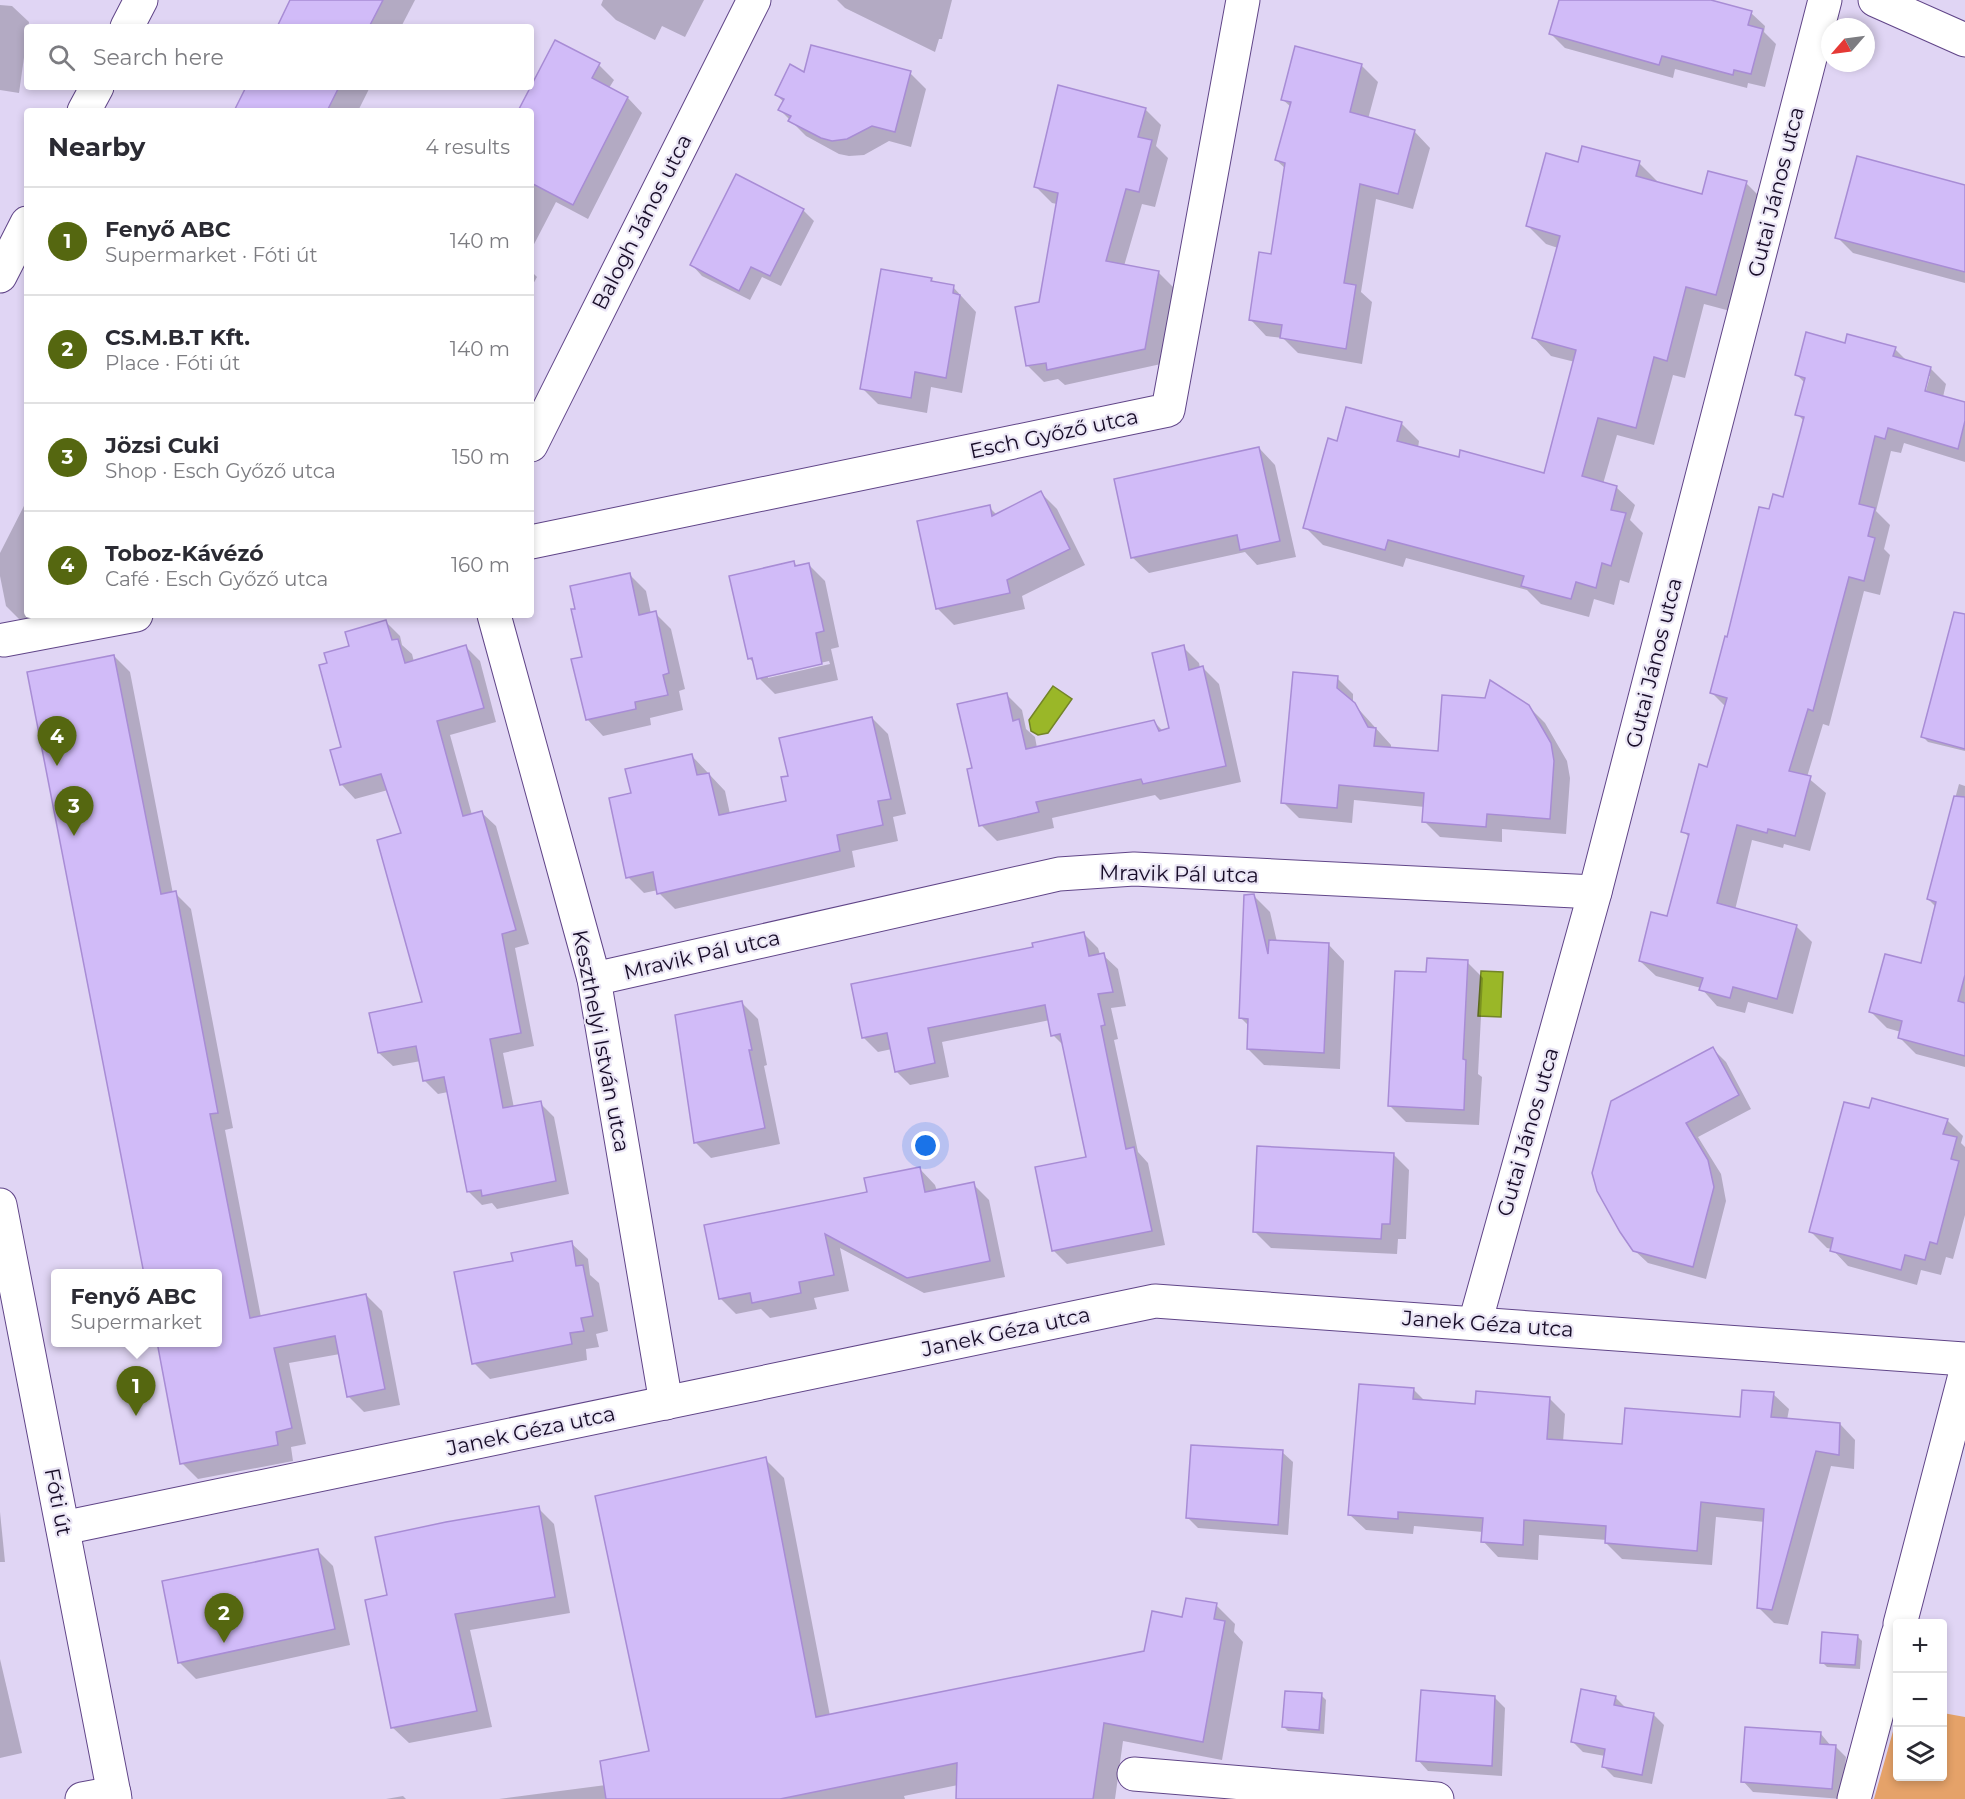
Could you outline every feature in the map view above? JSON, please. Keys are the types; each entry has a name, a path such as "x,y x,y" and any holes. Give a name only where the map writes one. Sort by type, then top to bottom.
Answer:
{"street":[{"path":"129,24 141,0"},
{"name":"Balogh János utca","path":"534,439 754,0"},
{"name":"Esch Győző utca","path":"534,541 1168,410 1243,0"},
{"name":"Gutai János utca","path":"1475,1323 1595,892 1825,0"},
{"path":"1875,0 1965,40"},
{"path":"86,108 95,90"},
{"path":"0,276 24,230"},
{"path":"4,640 120,618"},
{"name":"Keszthelyi István utca","path":"495,618 594,979 666,1403"},
{"name":"Mravik Pál utca","path":"594,979 1059,874 1134,869 1595,892"},
{"name":"Fóti út","path":"0,1205 115,1796"},
{"name":"Janek Géza utca","path":"63,1528 1155,1301 1965,1359"},
{"path":"1901,1619 1965,1375"},
{"path":"1854,1799 1893,1653"},
{"path":"1134,1774 1437,1799"},
{"path":"82,1799 115,1796"}],"shaded area":[{"path":"1053,686 1072,699 1048,733 1038,735 1031,731 1029,720"},
{"path":"1481,971 1503,972 1501,1017 1478,1016"},
{"path":"1947,1714 1965,1717 1965,1799 1874,1799 1893,1731 1893,1781 1947,1781"}],"building":[{"path":"290,0 383,0 371,24 278,24"},
{"path":"1559,0 1711,0 1752,11 1748,25 1763,29 1751,74 1734,70 1733,75 1662,56 1659,65 1549,34"},
{"path":"555,40 600,63 592,78 628,97 573,205 534,185 534,108 520,108 529,90 534,90 534,80"},
{"path":"811,45 911,71 895,132 872,126 847,139 832,141 821,138 788,121 791,116 778,110 784,99 775,95 790,64 804,72"},
{"path":"1295,46 1362,64 1350,112 1415,130 1398,194 1360,184 1344,283 1356,285 1346,349 1280,338 1282,325 1249,320 1259,252 1271,254 1285,163 1275,160 1291,102 1281,100"},
{"path":"1058,85 1146,108 1138,137 1152,140 1139,192 1126,189 1106,261 1159,271 1145,349 1047,370 1046,363 1026,366 1015,307 1039,302 1058,193 1034,187"},
{"path":"244,90 338,90 328,108 236,108"},
{"path":"1582,146 1640,161 1636,176 1702,194 1708,171 1747,181 1716,295 1686,287 1667,361 1654,357 1636,428 1598,418 1582,476 1617,486 1611,510 1626,513 1611,566 1602,563 1596,588 1576,582 1571,599 1521,586 1524,576 1388,540 1385,550 1303,528 1328,438 1337,441 1346,407 1402,422 1397,441 1459,457 1460,450 1544,473 1576,350 1532,338 1560,236 1526,226 1546,153 1578,162"},
{"path":"1857,156 1965,185 1965,272 1835,238"},
{"path":"736,174 804,209 770,276 751,267 739,291 690,265"},
{"path":"881,269 932,278 931,281 954,285 953,293 960,295 946,378 915,372 911,398 860,389"},
{"path":"1806,332 1845,343 1847,334 1896,347 1893,356 1931,367 1925,391 1965,402 1965,421 1958,449 1888,428 1885,439 1875,436 1859,504 1875,508 1868,536 1875,538 1864,581 1849,577 1813,711 1808,709 1789,771 1811,776 1795,836 1768,829 1767,833 1737,825 1717,903 1797,925 1777,999 1733,987 1730,998 1699,990 1703,978 1639,961 1651,912 1667,916 1689,834 1681,832 1699,764 1707,767 1727,698 1710,693 1725,636 1727,637 1759,507 1769,509 1773,494 1783,497 1804,417 1795,415 1805,378 1795,375"},
{"path":"1259,447 1280,541 1240,550 1237,535 1131,558 1114,479"},
{"path":"1041,491 1070,549 1007,580 1010,593 936,609 917,521 990,505 992,516"},
{"path":"794,561 795,566 809,563 824,631 816,633 822,664 757,679 752,658 748,659 729,576"},
{"path":"630,573 639,615 656,611 669,673 663,675 668,695 635,702 636,709 586,720 571,659 582,657 571,609 575,609 570,586"},
{"path":"1954,612 1965,614 1965,749 1921,737"},
{"path":"386,620 392,640 398,639 405,663 466,645 484,708 437,721 463,816 482,811 516,930 502,934 521,1033 490,1039 503,1108 541,1101 556,1181 482,1196 481,1190 467,1192 444,1077 423,1081 416,1046 378,1053 369,1013 422,1002 377,840 401,833 381,774 340,785 330,750 341,747 319,665 327,663 324,653 349,646 345,632"},
{"path":"1184,645 1189,670 1203,666 1226,766 1143,784 1141,779 1036,802 1039,812 979,826 967,769 972,768 957,704 1007,693 1013,721 1019,719 1026,749 1154,720 1159,731 1169,728 1152,653"},
{"path":"114,655 161,894 176,891 218,1113 210,1114 250,1318 366,1294 385,1389 347,1397 335,1336 274,1348 292,1428 276,1432 278,1445 180,1464 158,1347 222,1347 222,1269 143,1269 27,672"},
{"path":"1293,672 1338,676 1337,688 1355,703 1368,727 1376,728 1374,746 1438,751 1442,695 1485,698 1490,680 1529,705 1551,743 1554,761 1550,819 1487,814 1486,827 1422,822 1424,793 1339,785 1337,808 1281,803"},
{"path":"872,717 891,799 878,801 883,825 837,835 840,851 657,894 653,872 626,878 609,798 631,793 625,769 692,754 697,775 709,773 719,815 786,801 781,777 788,776 779,738"},
{"path":"1954,796 1965,797 1965,975 1958,1001 1965,1003 1965,1056 1898,1038 1902,1021 1869,1012 1885,954 1921,963 1936,902 1927,899"},
{"path":"1254,894 1268,954 1269,940 1329,943 1324,1053 1247,1049 1248,1019 1239,1018 1244,895"},
{"path":"1084,932 1089,956 1104,953 1113,992 1098,994 1105,1025 1101,1026 1126,1149 1134,1147 1152,1231 1052,1251 1035,1167 1086,1157 1060,1034 1051,1036 1045,1005 928,1028 935,1063 895,1072 887,1033 862,1038 851,984 1033,947 1032,943"},
{"path":"1427,958 1468,960 1463,1059 1466,1060 1464,1110 1388,1106 1395,971 1426,972"},
{"path":"742,1001 752,1050 749,1050 765,1128 694,1143 675,1015"},
{"path":"1713,1047 1739,1095 1686,1123 1708,1160 1714,1187 1693,1267 1633,1251 1597,1191 1592,1173 1611,1101"},
{"path":"1872,1098 1948,1119 1943,1134 1957,1137 1951,1159 1959,1161 1937,1244 1930,1242 1925,1260 1905,1255 1901,1270 1830,1251 1833,1238 1809,1232 1844,1102 1869,1108"},
{"path":"1257,1146 1394,1153 1390,1224 1382,1224 1381,1239 1253,1232"},
{"path":"920,1167 925,1192 974,1182 990,1261 907,1278 825,1234 834,1275 799,1282 801,1293 752,1303 750,1293 719,1299 704,1225 867,1192 864,1178"},
{"path":"572,1241 576,1266 583,1265 593,1316 581,1318 584,1331 570,1333 572,1344 472,1364 454,1272 513,1261 511,1253"},
{"path":"1359,1384 1414,1388 1413,1399 1475,1404 1476,1391 1550,1397 1547,1439 1622,1444 1625,1408 1740,1417 1742,1390 1774,1392 1771,1417 1840,1423 1839,1455 1816,1451 1772,1610 1757,1608 1764,1509 1701,1502 1697,1551 1605,1543 1606,1526 1524,1520 1523,1545 1481,1542 1483,1518 1398,1512 1398,1519 1348,1515"},
{"path":"1191,1445 1283,1450 1278,1525 1186,1518"},
{"path":"766,1457 816,1717 1144,1651 1152,1611 1182,1617 1186,1598 1217,1603 1214,1619 1225,1621 1203,1742 1104,1723 1093,1799 956,1799 957,1763 780,1799 606,1799 600,1761 649,1751 595,1496"},
{"path":"539,1506 555,1597 455,1614 477,1711 391,1728 365,1600 387,1595 375,1537"},
{"path":"318,1549 335,1629 178,1663 162,1581"},
{"path":"1822,1632 1858,1635 1855,1665 1820,1663"},
{"path":"1581,1689 1616,1696 1614,1705 1654,1713 1642,1775 1602,1767 1605,1749 1571,1742"},
{"path":"1421,1690 1495,1696 1492,1766 1416,1761"},
{"path":"1285,1691 1322,1693 1319,1730 1282,1727"},
{"path":"1745,1727 1821,1732 1820,1744 1836,1745 1832,1789 1741,1782"}],"place":[{"name":"Toboz-Kávézó","path":"57,766"},
{"name":"Jözsi Cuki","path":"74,836"},
{"name":"Fenyő ABC","path":"136,1416"},
{"name":"CS.M.B.T Kft.","path":"224,1643"}]}
